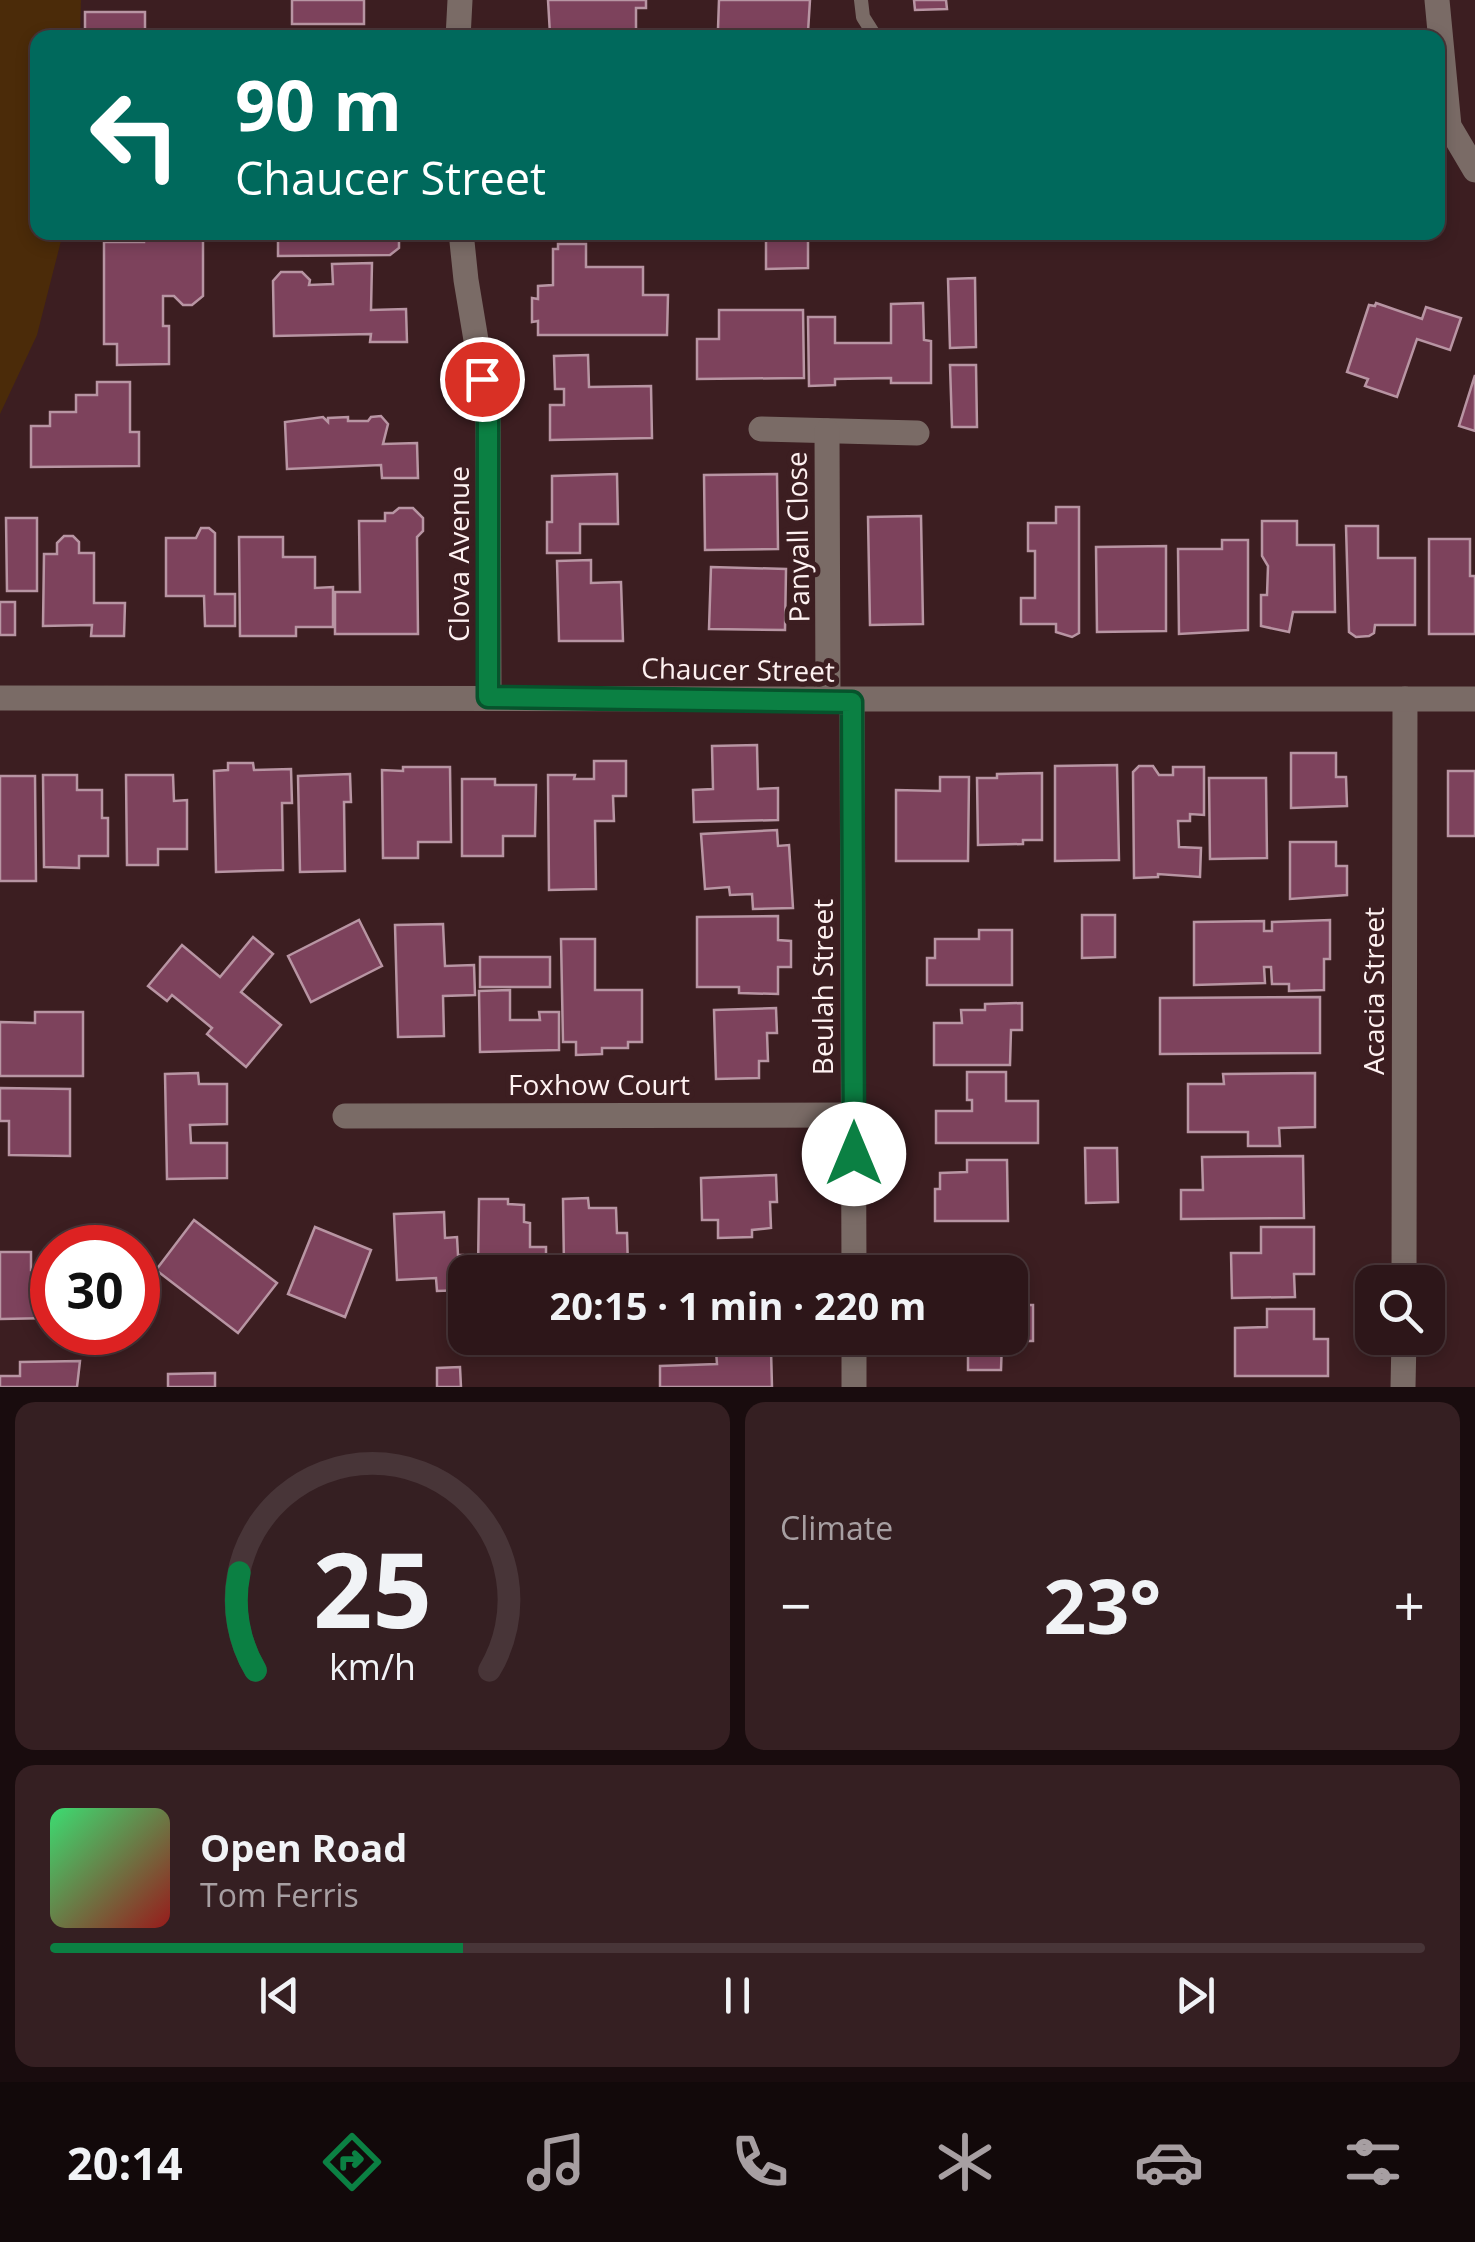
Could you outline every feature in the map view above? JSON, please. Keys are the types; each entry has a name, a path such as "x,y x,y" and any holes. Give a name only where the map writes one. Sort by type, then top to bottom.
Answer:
{"street":[{"path":"458,30 460,0"},
{"path":"1437,0 1440,30"},
{"path":"1445,92 1448,126 1475,170"},
{"name":"Clova Avenue","path":"462,240 488,412 488,697"},
{"path":"761,428 917,433"},
{"name":"Panyall Close","path":"827,431 840,702"},
{"name":"Chaucer Street","path":"0,698 488,697 840,702 1475,699"},
{"name":"Acacia Street","path":"1404,1265 1405,699"},
{"name":"Beulah Street","path":"840,702 854,1115 854,1255"},
{"name":"Foxhow Court","path":"344,1116 854,1115"},
{"path":"854,1355 854,1387"},
{"path":"1404,1355 1404,1387"}],"lane":[{"path":"861,0 863,17 871,30"}],"shaded area":[{"path":"0,0 81,0 80,30 30,30 30,240 61,240 37,335 0,414"}],"building":[{"path":"292,0 364,0 364,24 292,24"},
{"path":"548,0 646,0 646,8 636,8 636,30 550,30"},
{"path":"719,0 810,0 808,30 718,29"},
{"path":"914,0 946,0 947,9 915,10"},
{"path":"85,12 145,12 145,30 85,30"},
{"path":"203,240 203,296 192,305 183,305 174,296 163,296 163,326 169,326 169,364 117,365 117,344 104,344 104,242"},
{"path":"278,240 399,240 399,248 390,255 278,256"},
{"path":"766,240 808,240 808,268 766,269"},
{"path":"558,244 586,244 586,267 643,267 643,295 668,295 667,335 538,335 538,321 532,322 532,298 538,299 538,286 553,285 553,249 558,249"},
{"path":"372,263 371,310 406,309 407,342 370,342 371,334 274,336 273,281 281,272 302,272 310,280 309,285 333,284 332,264"},
{"path":"975,278 976,347 950,348 948,279"},
{"path":"923,303 924,340 931,341 931,383 891,383 891,378 835,379 835,385 809,386 808,317 835,317 835,343 891,343 891,304"},
{"path":"1376,303 1422,319 1426,307 1461,318 1450,350 1417,339 1397,397 1365,386 1368,379 1347,372 1369,305"},
{"path":"719,310 803,310 804,378 697,379 697,339 719,339"},
{"path":"588,355 589,387 651,386 652,438 550,440 550,405 564,405 564,389 555,389 554,356"},
{"path":"950,365 976,365 977,427 952,427"},
{"path":"1475,375 1475,431 1459,426"},
{"path":"97,382 130,382 130,432 139,432 139,466 31,467 31,426 50,426 50,412 76,412 76,395 97,395"},
{"path":"381,416 388,424 383,444 417,443 418,478 382,478 381,465 287,469 285,422 323,417 328,422 328,418 348,417 348,421 368,421"},
{"path":"617,474 618,524 580,524 580,553 547,553 552,476"},
{"path":"777,474 778,549 705,550 704,475"},
{"path":"1056,507 1079,507 1079,633 1072,637 1056,632 1056,624 1021,624 1021,598 1035,598 1035,551 1028,551 1028,523 1056,523"},
{"path":"413,508 423,518 423,531 417,537 418,634 335,634 335,592 360,592 359,521 385,521 385,513"},
{"path":"921,516 923,624 870,625 868,517"},
{"path":"6,518 37,518 37,591 7,591"},
{"path":"1262,521 1297,521 1297,545 1334,545 1335,612 1293,612 1289,632 1261,626 1261,595 1267,595 1268,566 1262,556"},
{"path":"1346,526 1378,526 1378,558 1415,558 1415,625 1375,625 1369,636 1356,637 1349,632"},
{"path":"201,528 215,533 215,594 235,594 235,626 205,626 204,596 166,596 166,538 196,538"},
{"path":"64,536 73,536 79,542 79,553 94,553 94,603 125,603 124,636 91,636 92,625 43,626 44,554 57,554 57,543"},
{"path":"239,537 283,537 283,557 315,557 315,588 333,587 333,627 296,627 296,636 240,636"},
{"path":"1429,539 1470,539 1470,576 1475,576 1475,634 1429,634"},
{"path":"1222,540 1248,540 1248,630 1179,634 1178,549 1222,549"},
{"path":"1166,546 1166,631 1097,632 1096,547"},
{"path":"591,560 591,583 621,582 623,641 559,641 557,561"},
{"path":"711,567 786,569 785,630 709,629"},
{"path":"0,602 15,602 15,635 0,635"},
{"path":"757,745 758,789 778,788 778,820 694,822 693,790 713,789 712,746"},
{"path":"1291,753 1336,753 1336,777 1346,777 1347,806 1291,808"},
{"path":"594,761 626,761 626,796 613,796 614,821 595,821 596,889 549,890 548,775 594,779"},
{"path":"228,763 253,763 254,770 291,769 292,803 282,803 283,870 216,872 214,771 228,770"},
{"path":"1117,765 1119,860 1055,861 1055,766"},
{"path":"1139,766 1153,766 1159,775 1173,775 1173,767 1204,767 1204,815 1190,814 1190,821 1178,821 1179,847 1201,848 1200,877 1158,874 1134,878 1133,772"},
{"path":"403,767 450,767 451,842 418,842 418,858 383,858 382,770 403,771"},
{"path":"1448,771 1475,771 1475,836 1448,836"},
{"path":"1042,773 1042,840 978,845 977,778"},
{"path":"350,774 351,802 344,802 345,871 300,872 298,776"},
{"path":"43,775 77,775 77,790 102,790 102,818 108,818 108,856 79,856 79,868 44,867"},
{"path":"126,775 173,775 174,801 187,800 187,849 158,849 158,865 127,865"},
{"path":"0,776 35,776 36,881 0,881"},
{"path":"940,777 969,777 968,861 896,861 896,790 940,791"},
{"path":"1209,778 1266,778 1267,858 1210,859"},
{"path":"462,779 495,779 495,785 536,785 535,836 503,836 503,856 462,856"},
{"path":"777,830 778,846 789,845 793,908 753,909 752,894 730,895 729,887 705,889 701,834"},
{"path":"1290,842 1336,842 1336,866 1347,866 1347,895 1290,899"},
{"path":"1082,915 1115,915 1115,957 1082,958"},
{"path":"778,916 778,940 791,941 791,967 778,967 778,994 739,993 739,987 697,987 697,917"},
{"path":"359,920 382,966 311,1002 288,956"},
{"path":"1330,920 1330,959 1324,959 1324,990 1289,991 1289,984 1272,984 1271,967 1264,967 1265,983 1194,985 1194,922 1264,921 1264,931 1272,931 1272,922"},
{"path":"443,924 445,966 474,965 475,995 443,996 444,1036 398,1037 395,925"},
{"path":"979,930 1012,930 1012,985 927,985 927,958 935,958 935,939 979,939"},
{"path":"253,937 273,954 241,992 281,1025 246,1067 207,1034 212,1028 172,995 167,1001 148,986 182,945 220,977"},
{"path":"561,939 595,939 595,990 642,990 642,1042 628,1042 628,1048 602,1048 602,1054 576,1055 576,1042 563,1042"},
{"path":"480,957 550,957 550,987 480,987"},
{"path":"510,990 510,1020 540,1020 539,1012 559,1012 559,1050 480,1052 479,991"},
{"path":"1320,997 1320,1053 1160,1054 1160,998"},
{"path":"1022,1003 1022,1030 1011,1030 1010,1065 934,1065 934,1023 962,1023 961,1010 985,1010 985,1004"},
{"path":"776,1008 777,1033 767,1033 768,1061 759,1061 759,1078 716,1079 714,1010"},
{"path":"35,1012 83,1012 83,1076 0,1076 0,1022 35,1023"},
{"path":"967,1072 1006,1072 1006,1101 1038,1101 1038,1143 936,1143 936,1111 972,1111 972,1100 967,1100"},
{"path":"198,1073 199,1084 227,1084 227,1124 190,1125 191,1143 227,1143 227,1178 167,1179 165,1074"},
{"path":"1315,1073 1315,1127 1279,1128 1280,1146 1248,1146 1248,1132 1188,1132 1188,1084 1224,1084 1223,1074"},
{"path":"0,1088 70,1089 70,1156 9,1155 9,1121 0,1121"},
{"path":"1085,1148 1117,1148 1118,1202 1086,1203"},
{"path":"1303,1156 1304,1218 1181,1219 1181,1190 1203,1190 1202,1157"},
{"path":"967,1160 1007,1160 1008,1221 935,1221 935,1189 940,1189 940,1173 967,1172"},
{"path":"776,1175 777,1202 770,1202 771,1228 752,1230 752,1237 718,1238 718,1220 702,1220 701,1178"},
{"path":"588,1198 589,1208 616,1208 617,1233 627,1233 628,1255 564,1255 563,1199"},
{"path":"479,1199 508,1199 508,1204 524,1205 524,1222 530,1223 530,1247 546,1247 546,1255 478,1255"},
{"path":"444,1212 445,1238 457,1237 458,1255 448,1255 448,1291 437,1291 436,1278 397,1280 394,1214"},
{"path":"194,1220 277,1283 238,1333 160,1273 160,1265"},
{"path":"315,1227 371,1250 345,1317 288,1294"},
{"path":"1261,1227 1314,1227 1314,1274 1294,1274 1295,1297 1232,1298 1231,1253 1261,1253"},
{"path":"0,1252 30,1252 30,1318 0,1319"},
{"path":"1028,1305 1033,1305 1033,1341 1028,1341"},
{"path":"1267,1309 1314,1309 1314,1339 1328,1339 1328,1376 1235,1376 1235,1328 1267,1327"},
{"path":"716,1355 771,1355 772,1387 660,1387 660,1366 717,1364"},
{"path":"968,1355 1002,1355 1001,1370 968,1370"},
{"path":"80,1361 77,1387 0,1387 0,1376 20,1376 20,1362"},
{"path":"460,1367 461,1387 437,1387 437,1368"},
{"path":"215,1373 215,1387 168,1387 168,1374"}],"route":[{"path":"482,379 488,412 488,697 852,702 854,1154"}]}
